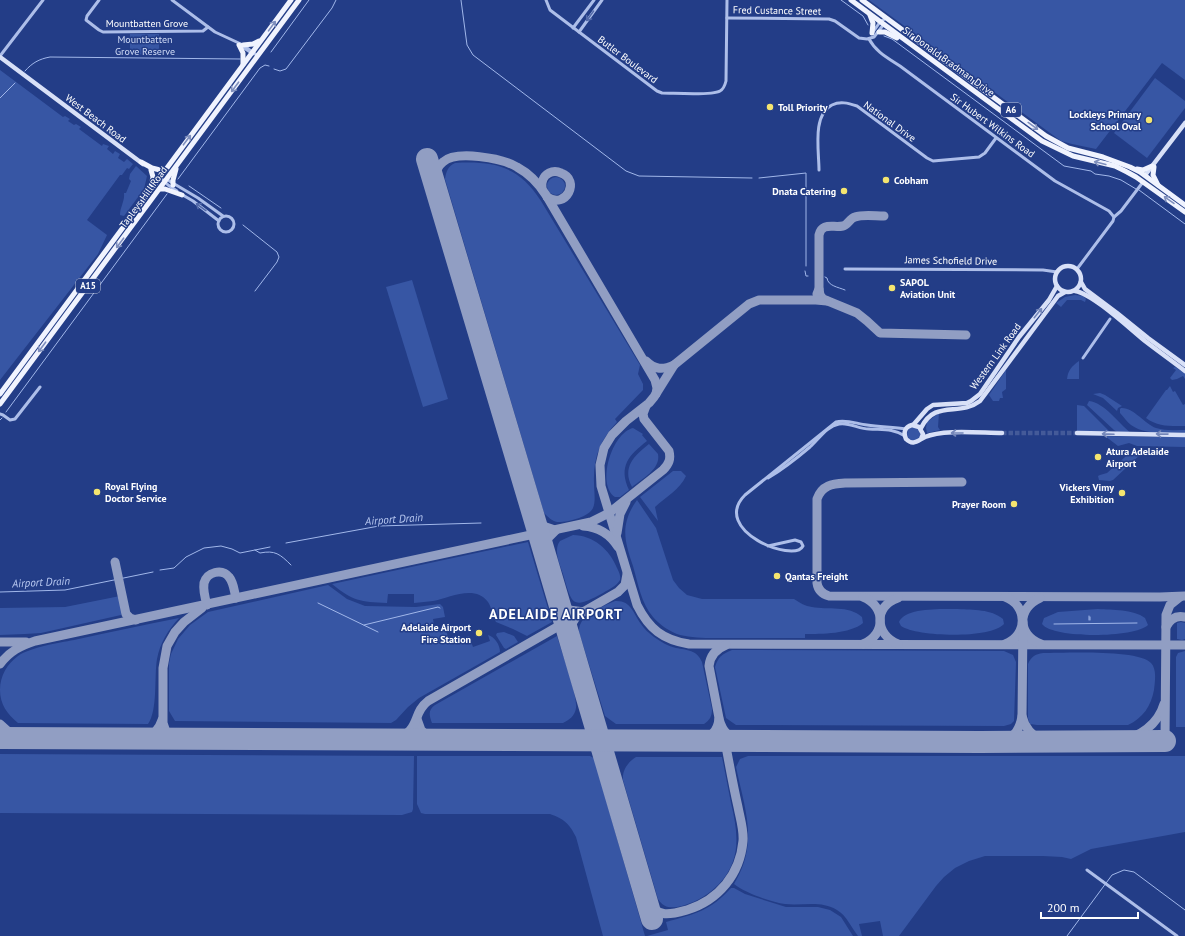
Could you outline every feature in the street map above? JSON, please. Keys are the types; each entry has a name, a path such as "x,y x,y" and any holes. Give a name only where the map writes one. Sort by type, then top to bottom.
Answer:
{"main road":[{"name":"Tapleys Hill Road","path":"0,394 291,0"},
{"name":"Tapleys Hill Road","path":"0,404 299,0"},
{"name":"Sir Donald Bradman Drive","path":"851,0 1050,146 1074,156 1115,166 1136,177 1185,212"},
{"name":"Sir Donald Bradman Drive","path":"862,0 1053,141 1068,148 1103,157 1132,168 1146,176 1185,205"},
{"path":"868,12 873,23 872,33"},
{"path":"879,32 885,32 893,35 908,46 917,48"},
{"path":"243,65 241,45 253,44 262,39"},
{"path":"173,185 173,180 180,161"},
{"path":"141,162 152,168 164,171"},
{"path":"1132,168 1143,170 1153,167 1153,175 1159,186"},
{"path":"151,170 153,177 151,189"},
{"path":"1136,177 1146,176 1152,189"},
{"path":"160,189 165,189 182,195"}],"street":[{"path":"0,57 43,0"},
{"name":"Mountbatten Grove","path":"99,0 87,16 86,20 99,30 108,32 204,31 208,27"},
{"path":"172,0 208,27 258,56"},
{"name":"Butler Boulevard","path":"546,0 550,10 662,93 713,94 722,90 726,81 727,0"},
{"path":"573,28 594,0"},
{"path":"579,32 602,0"},
{"name":"Fred Custance Street","path":"727,18 829,19 835,21 863,40 869,38"},
{"path":"869,38 886,18"},
{"path":"869,38 874,37 879,32 882,23"},
{"name":"Sir Hubert Wilkins Road","path":"869,38 876,50 881,54 900,66 1055,181 1109,211 1114,216"},
{"name":"West Beach Road","path":"0,57 160,177"},
{"name":"West Beach Road","path":"0,61 21,73"},
{"name":"National Drive","path":"819,170 820,120 825,110 838,103 845,102 857,106 933,161 979,157 996,138"},
{"path":"1146,176 1185,123"},
{"path":"160,177 198,198 223,216 228,216 233,219 234,224 232,229 223,231 220,227 219,221 182,195 166,181"},
{"path":"1077,269 1114,221 1114,216 1121,211 1143,182"},
{"path":"219,221 223,216"},
{"path":"1185,365 1085,289 1081,275 1077,269 1066,266 1057,272 1055,279 1057,286 1065,292 1082,292 1185,370"},
{"name":"James Schofield Drive","path":"845,269 1032,270 1057,272"},
{"path":"1075,291 1082,282"},
{"name":"Western Link Road","path":"914,424 927,409 933,405 967,403 980,394 1019,337 1049,300 1057,286"},
{"name":"Western Link Road","path":"921,428 927,418 937,411 966,408 980,401 1058,296 1065,292"},
{"path":"1083,358 1113,315"},
{"path":"0,411 10,420 15,419 40,387"},
{"path":"768,546 795,540 801,542 803,546 800,550 786,551 768,546 750,536 741,526 736,514 737,506 742,498 836,422 842,421 870,426 891,426 906,429"},
{"path":"763,481 784,467 835,425 844,424 863,429 892,430 905,436 908,441 913,443 939,433 1002,433"},
{"path":"905,436 906,429 910,425 914,424 921,428 923,434 921,439"},
{"path":"1077,434 1185,435"},
{"path":"1087,870 1177,936"}],"green space":[{"path":"869,0 1185,0 1185,80 1162,63 1096,149 1072,144 1061,141"},
{"name":"Mountbatten Grove Reserve","path":"130,34 159,34 159,55 130,54"},
{"path":"0,70 63,117 65,116 70,119 68,121 81,127 79,129 102,146 103,144 109,146 107,149 113,154 115,151 120,154 118,158 124,162 127,159 133,164 129,169 127,168 122,175 120,175 87,220 107,235 98,254 0,380"},
{"name":"Lockleys Primary School Oval","path":"1155,78 1185,101 1185,108 1147,158 1114,133"},
{"path":"455,163 482,163 504,168 524,180 533,189 640,365 638,374 643,384 643,390 615,419 617,422 602,443 596,457 594,474 594,505 591,511 577,519 566,522 557,522 552,520 544,513 445,179 448,170"},
{"path":"136,166 147,176 144,189 124,216 120,215 124,193 126,193 131,181 129,179 130,174"},
{"path":"556,177 562,180 565,186 562,192 556,195 550,192 547,186 550,180"},
{"path":"412,280 448,399 423,407 386,287"},
{"path":"1075,295 1083,296 1086,299 1085,302 1081,300 1067,300 1061,307 1056,303 1065,297"},
{"path":"1079,361 1079,379 1067,379 1071,368"},
{"path":"1175,367 1185,373 1185,379 1183,376 1172,380 1170,378 1176,370 1173,368"},
{"path":"1006,370 1006,389 1002,392 1003,398 1000,398 999,401 993,401 989,395"},
{"path":"1170,386 1173,392 1175,391 1183,405 1185,404 1185,426 1169,426 1155,423 1146,418"},
{"path":"1100,393 1122,406 1118,408 1117,411 1103,398 1093,394"},
{"path":"1089,401 1106,409 1131,433 1117,432 1114,430 1087,405"},
{"path":"1077,405 1084,406 1110,432 1077,431"},
{"path":"1121,408 1130,410 1156,428 1167,430 1185,430 1185,433 1157,433 1143,431 1130,424 1120,413"},
{"path":"939,413 938,427 940,430 927,433 927,422"},
{"path":"914,427 919,429 921,434 919,439 914,441 909,439 907,434 909,429"},
{"path":"633,428 643,434 642,435 647,441 630,456 627,462 625,474 629,490 620,497 615,497 609,491 607,481 609,460 619,439 625,432"},
{"path":"1105,436 1185,436 1185,447 1137,446 1129,443 1118,446"},
{"path":"649,444 658,454 657,464 650,473 632,487 628,474 631,462"},
{"path":"1133,450 1143,452 1113,480 1099,480 1098,476 1107,473"},
{"path":"673,471 681,471 686,476 676,489 655,507 658,521 640,497"},
{"path":"637,500 656,528 673,580 687,595 702,599 794,599 809,607 844,609 857,613 862,617 863,623 857,627 843,631 805,634 805,638 699,638 676,634 656,620 646,606 640,593 627,548 625,532 628,517"},
{"path":"573,535 587,538 600,545 614,561 620,577 619,582 613,587 585,602 579,603 575,602 571,598 557,553 560,541"},
{"path":"528,542 552,622 527,636 496,622 488,602 483,597 476,594 469,593 454,595 433,601 414,603 414,594 388,594 387,603 378,603 357,600 332,584"},
{"path":"328,585 347,599 365,606 416,607 440,604 443,607 445,617 433,619 435,631 446,629 448,638 455,636 456,640 469,636 473,647 490,641 488,635 497,642 500,652 419,698 391,723 175,721 169,711 169,663 171,654 178,639 190,625 208,612"},
{"path":"120,596 123,613 121,615 41,633 0,635 0,608 65,607"},
{"path":"615,601 620,601 628,605 644,628 657,639 670,646 691,651 700,658 712,709 710,718 704,724 616,724 605,716 579,629 583,620 591,613"},
{"path":"958,609 993,613 1003,619 1004,624 996,629 985,632 954,635 909,630 901,626 899,622 903,617 917,611"},
{"path":"1098,609 1122,610 1135,613 1145,618 1148,625 1128,632 1094,635 1061,632 1049,629 1042,624 1044,618 1058,612"},
{"path":"179,618 165,637 158,653 153,710 148,724 18,723 5,708 1,700 0,685 3,675 11,663 23,653 45,646"},
{"path":"1177,623 1185,623 1185,639 1182,640 1177,639"},
{"path":"504,632 514,636 518,642 506,649 504,648 496,635 497,633"},
{"path":"557,636 576,702 574,713 567,721 563,723 432,723 430,713 431,709 435,705"},
{"path":"732,650 1004,651 1013,655 1016,662 1014,721 1011,724 1004,726 736,725 726,718 715,667 721,656"},
{"path":"1185,651 1185,727 1176,727 1176,657 1178,653"},
{"path":"1083,652 1117,654 1144,659 1151,663 1155,672 1154,690 1146,711 1138,719 1128,725 1030,724 1028,718 1028,664 1030,659 1034,656 1043,653"},
{"path":"0,754 414,756 413,809 412,812 402,815 0,813"},
{"path":"417,756 590,756 594,758 645,936 603,936 576,837 566,822 559,818 550,814 421,813 417,804"},
{"path":"748,756 1185,756 1185,832 1091,849 1071,859 1043,856 985,856 969,861 955,868 944,877 899,936 883,936 880,921 859,924 862,936 858,936 844,915 831,907 818,904 779,903 751,894 734,884 742,869 748,840 746,812 736,767 740,759"},
{"path":"636,757 722,757 735,825 735,855 732,865 719,884 703,897 685,905 667,907 658,899 623,780 623,773 626,767 630,761"},
{"path":"731,888 786,907 818,907 830,910 841,917 853,936 647,936 668,930 666,922 694,914 709,907"}],"waterway":[{"path":"271,52 309,0"},
{"path":"274,69 280,71 286,69 332,8 336,0"},
{"path":"461,0 467,45 473,55 626,171 639,176 752,178"},
{"path":"841,0 863,16 868,25"},
{"path":"884,36 892,39 1064,166 1109,176 1121,180 1136,189"},
{"path":"25,71 36,62 50,57 240,59"},
{"path":"178,179 260,68 265,65 269,66"},
{"path":"0,98 15,83"},
{"path":"759,178 806,173 806,266"},
{"path":"189,186 221,208"},
{"path":"1139,190 1185,224"},
{"path":"6,412 167,194"},
{"path":"243,225 277,252 279,257 277,262 255,291"},
{"name":"Airport Drain","path":"805,271 806,276 808,276"},
{"name":"Airport Drain","path":"825,277 831,285 845,290"},
{"name":"Airport Drain","path":"286,543 379,526 481,523"},
{"name":"Airport Drain","path":"160,570 174,568 186,557 204,548 221,546 240,553 270,547"},
{"path":"255,550 260,553 270,552 277,554 291,565"},
{"name":"Airport Drain","path":"0,592 65,590 153,572"},
{"path":"318,603 378,632"},
{"path":"364,625 438,607 440,608"},
{"path":"1054,624 1137,623"},
{"path":"1067,936 1112,875 1124,870 1134,872 1185,910"}],"taxiway":[{"path":"435,187 435,177 440,164 449,158 458,156 490,158 501,161 517,167 533,179 546,195 655,380 657,388 656,394"},
{"path":"542,189 543,180 549,173 558,172 567,177 570,182 570,187 569,192 565,197 560,200 554,200 547,197"},
{"path":"817,294 819,289 820,231 828,226 843,226 858,216 884,216"},
{"path":"819,289 820,295 823,299 857,313 880,333 966,335"},
{"path":"646,361 656,368 666,368 674,365 749,304 759,300 827,301"},
{"path":"674,365 649,403 626,421 612,435 604,448 600,465 601,486 637,605 652,627 664,636 672,640 689,644 1185,645"},
{"path":"0,664 16,650 35,641 591,522 609,513 663,470 670,459 669,451 644,419 643,414 646,406"},
{"path":"962,482 845,483 832,485 825,488 819,494 817,499 817,583 819,590 829,596 1185,596"},
{"path":"617,533 620,514 626,502"},
{"path":"534,517 543,526 552,529"},
{"path":"583,526 594,528 603,532 611,538 618,547"},
{"path":"544,551 548,538 556,530"},
{"path":"115,562 126,614 130,618 136,620"},
{"path":"207,605 204,583 208,576 215,572 226,574 231,579 236,598"},
{"path":"393,740 408,732 415,722 419,711 428,701 618,592 625,585 627,574"},
{"path":"863,597 871,601 876,607 880,620 879,628 876,634 871,640 863,644"},
{"path":"1005,597 1013,601 1018,607 1022,620 1021,628 1018,634 1013,640 1005,644"},
{"path":"1165,741 1166,615 1170,605 1180,597"},
{"path":"898,598 884,607 880,621 881,628 885,634 890,640 898,644"},
{"path":"1040,598 1032,602 1027,608 1023,621 1027,634 1033,640 1041,644"},
{"path":"559,601 569,610 584,612"},
{"path":"177,739 166,732 163,723 163,668 167,646 175,632 184,622 202,608"},
{"path":"569,637 571,625 576,617"},
{"path":"1166,627 1174,618 1185,617"},
{"path":"1002,741 1014,735 1020,725 1022,716 1023,622"},
{"path":"0,642 26,642"},
{"path":"697,740 710,736 717,727 719,718 709,666 714,653 719,648 726,645"},
{"path":"1120,741 1141,733 1147,729 1157,718 1164,704"},
{"path":"1022,716 1025,725 1030,732 1043,741"},
{"path":"417,719 421,730 432,740"},
{"path":"719,719 722,728 727,734 743,741"},
{"path":"143,739 155,732 162,720"},
{"path":"0,724 10,733 21,739"},
{"path":"647,901 660,913 670,914 681,912 709,900 726,884 732,875 741,853 743,833 725,741"}],"runway":[{"path":"427,159 652,919"},
{"path":"0,738 980,742 1165,741"}],"tunnel":[{"path":"1002,433 1077,433"}],"place":[{"name":"Toll Priority","path":"770,107"},
{"name":"Lockleys Primary School Oval","path":"1149,120"},
{"name":"Cobham","path":"886,180"},
{"name":"Dnata Catering","path":"844,191"},
{"name":"SAPOL Aviation Unit","path":"892,288"},
{"name":"Atura Adelaide Airport","path":"1098,457"},
{"name":"Royal Flying Doctor Service","path":"97,492"},
{"name":"Vickers Vimy Exhibition","path":"1122,493"},
{"name":"Prayer Room","path":"1014,504"},
{"name":"Qantas Freight","path":"777,576"},
{"name":"Adelaide Airport Fire Station","path":"479,633"}],"district":[{"name":"ADELAIDE AIRPORT","path":"556,614"}]}
